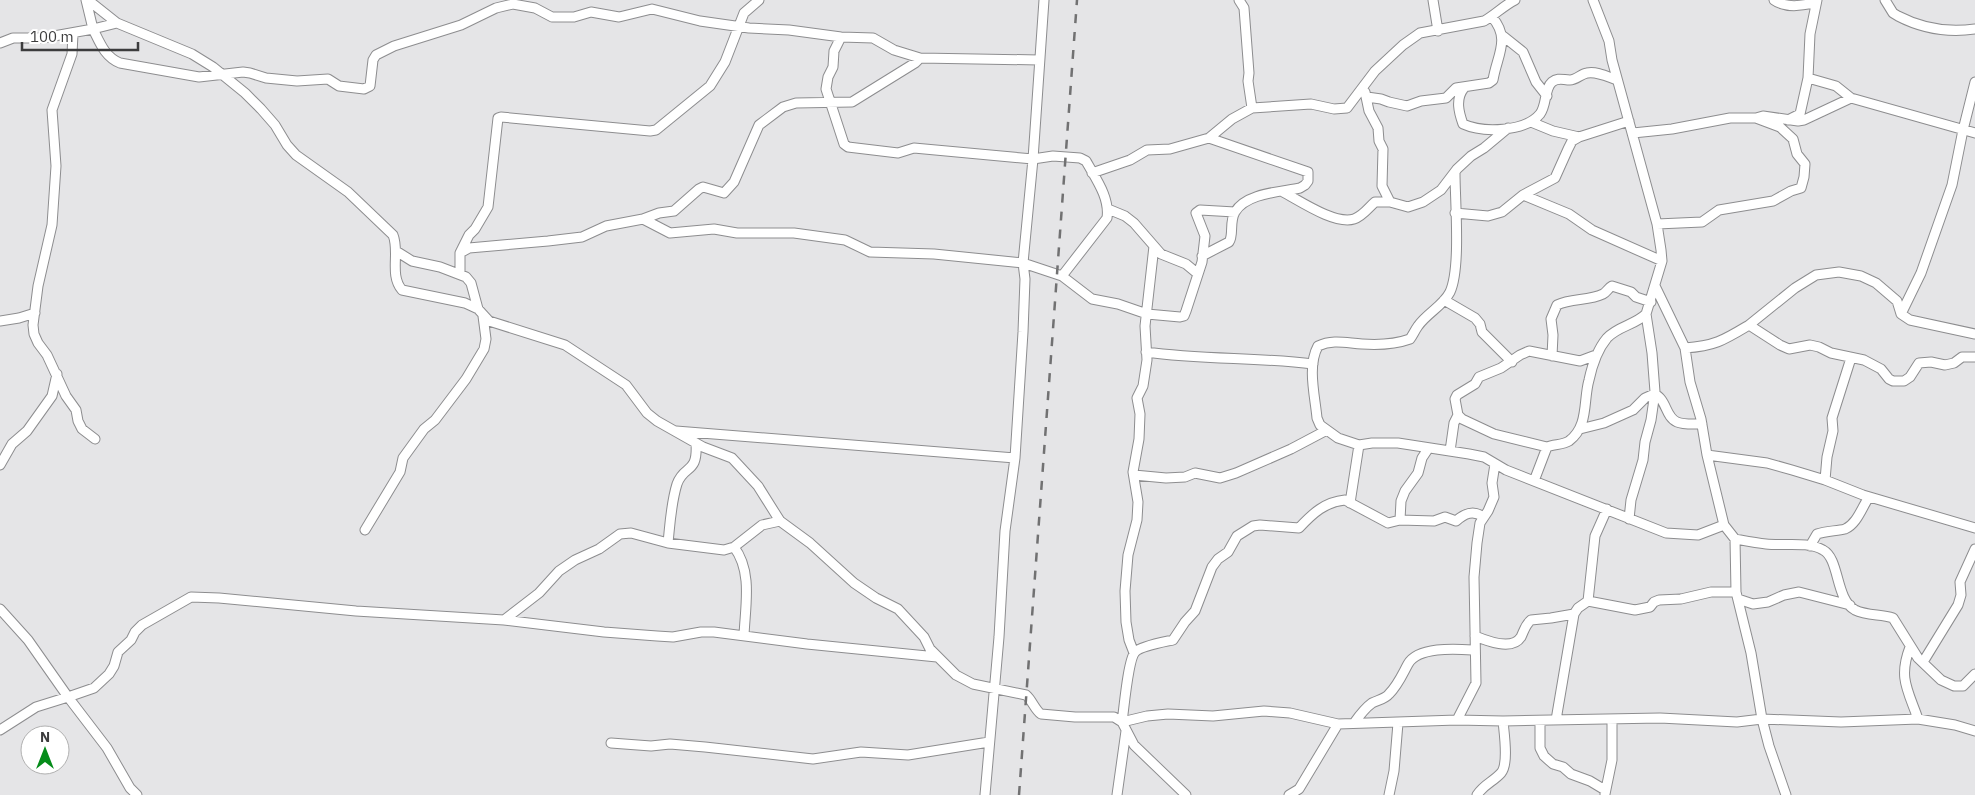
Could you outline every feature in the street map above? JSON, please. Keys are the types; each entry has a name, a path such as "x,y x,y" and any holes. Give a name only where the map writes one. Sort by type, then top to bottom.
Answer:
{"street":[{"path":"87,0 118,23 203,60 245,93 275,125 287,145 296,155 348,192 393,235 396,244 396,277 398,285 402,290 454,299 480,312 489,321 565,345 626,385 647,413 673,431 732,458 758,486 780,521 810,543 854,583 876,598 898,609 924,637 930,649 937,657 964,681 1026,695 1038,712 1042,714 1076,718 1114,717 1124,727 1134,745 1186,795"},
{"path":"87,0 93,29 105,52 113,61 199,77 250,72 266,78 297,82 328,79 339,86 368,88 370,86 373,60 376,55 394,46 461,24 496,8 515,2 535,8 552,18 574,17 591,12 619,17 652,9 700,21 738,26 841,37 874,38 894,50 920,58 1039,60"},
{"path":"460,273 460,253 488,207 498,118 656,130 710,86 725,62 744,13 759,0"},
{"path":"986,795 1005,531 1015,458 1023,332 1025,279 1023,263 1033,159 1044,0"},
{"path":"1433,0 1438,31"},
{"path":"1092,173 1130,160 1147,150 1170,149 1209,138 1232,119 1252,108 1311,104 1341,110 1351,104 1375,71 1403,45 1420,34 1477,23 1492,17 1503,3 1515,0"},
{"path":"1593,0 1609,40 1617,80 1657,224 1662,261 1651,302 1646,314 1641,319 1619,328 1608,338 1596,355 1588,381 1583,420 1580,429 1569,441 1547,447 1494,434 1462,420 1458,416 1455,399 1457,395 1475,384 1479,377 1501,368 1529,351 1580,361 1596,355"},
{"path":"1774,0 1785,5 1805,5 1816,0"},
{"path":"1788,120 1800,114 1808,78 1810,34 1816,0"},
{"path":"1885,0 1893,13 1931,29 1957,31 1975,29"},
{"path":"1243,1 1249,73 1248,82 1252,108"},
{"path":"1492,17 1499,25 1503,36 1523,52 1536,82 1547,96"},
{"path":"0,43 13,38 43,38 54,35 73,34 118,23"},
{"path":"73,34 72,54 52,110 56,166 52,225 41,271 34,334 57,374 66,396 76,410 78,421 82,428 96,439"},
{"path":"1503,36 1492,80 1489,83 1471,84 1461,91 1458,101 1459,113 1463,124 1472,129 1492,131 1531,122 1540,114 1549,85 1558,78 1572,80 1589,72 1617,80"},
{"path":"841,37 833,56 833,67 828,77 826,89 844,144 848,147 898,153 914,148 1033,159 1053,156 1084,159 1106,200 1107,218 1062,276"},
{"path":"460,253 474,247 548,242 582,237 606,226 674,211 698,189 703,187 720,192 728,191 734,182 758,126 784,107 796,102 852,102 916,63 920,58"},
{"path":"1808,78 1836,86 1851,98 1975,133"},
{"path":"1901,314 1921,273 1952,185 1975,82"},
{"path":"1363,85 1369,111 1378,128 1379,141 1383,149 1382,186 1390,202"},
{"path":"1367,97 1407,106 1421,101 1446,98 1456,88 1464,88"},
{"path":"1633,134 1730,118 1769,117 1798,121 1814,116 1851,98"},
{"path":"1657,224 1702,222 1719,210 1773,201 1790,191 1801,188 1805,164 1797,154 1793,139 1780,127 1756,118"},
{"path":"1455,213 1488,216 1502,212 1523,195 1555,178 1572,141 1629,121"},
{"path":"1531,122 1553,131 1579,137"},
{"path":"1283,192 1324,213 1343,219 1353,219 1364,214 1375,202 1390,202 1408,207 1416,206 1441,190 1454,173 1472,156 1508,128"},
{"path":"1202,256 1229,242 1234,212 1248,199 1283,192 1305,185 1308,181 1308,172 1209,138"},
{"path":"1454,173 1455,272 1450,292 1418,325 1410,339 1364,344 1334,341 1318,346 1313,364 1317,418 1320,424 1338,438 1359,445 1398,443 1484,457 1506,470 1666,533 1698,535 1724,525"},
{"path":"1523,195 1569,214 1592,230 1662,261"},
{"path":"1108,209 1129,219 1161,254 1186,264 1198,274"},
{"path":"642,219 670,233 714,229 737,233 794,233 845,240 870,252 934,254 1023,263 1062,276 1092,299 1118,304 1146,314 1171,317 1184,316 1198,274 1205,236 1196,213 1198,211 1234,212"},
{"path":"1117,795 1130,665 1134,653 1129,640 1126,622 1125,597 1128,555 1137,520 1138,502 1134,475 1139,440 1140,414 1137,398 1144,383 1146,314 1154,246"},
{"path":"365,530 400,472 404,458 424,429 434,420 466,379 484,349 486,339 471,284 466,277 460,273 440,267 412,261 396,251"},
{"path":"1685,348 1706,347 1718,343 1749,325 1795,288 1816,275 1839,272 1861,276 1876,283 1897,301 1901,314 1910,320 1975,334"},
{"path":"1552,356 1554,334 1551,318 1557,305 1570,300 1587,299 1601,295 1612,286 1631,292 1636,297 1651,302"},
{"path":"1655,286 1685,348 1690,382 1702,424 1707,456 1724,525 1735,539 1737,595 1751,653 1762,718 1769,746 1786,795"},
{"path":"1444,300 1475,318 1480,324 1482,332 1512,362"},
{"path":"0,321 35,313"},
{"path":"1629,519 1631,500 1643,460 1654,394 1652,353 1646,314"},
{"path":"1749,325 1780,345 1790,349 1810,345 1831,353 1864,360 1881,369 1889,379 1899,382 1910,377 1919,363 1931,362 1945,365 1954,363 1962,357 1975,357"},
{"path":"1146,352 1212,358 1280,360 1313,364"},
{"path":"1826,480 1827,456 1833,431 1832,418 1851,358"},
{"path":"0,465 12,444 27,431 52,396 57,374"},
{"path":"1580,429 1604,423 1633,410 1645,398 1654,394 1660,396 1674,421 1702,424"},
{"path":"1450,451 1454,423 1458,416"},
{"path":"1134,475 1166,478 1195,473 1220,478 1291,449 1327,430"},
{"path":"673,431 1015,458"},
{"path":"668,543 677,485 681,477 695,462 697,456 696,443"},
{"path":"1350,503 1359,445"},
{"path":"1534,481 1547,447"},
{"path":"1400,520 1401,501 1405,491 1418,473 1422,458 1428,449"},
{"path":"1707,456 1767,463 1826,480 1870,497 1975,528"},
{"path":"1457,720 1475,686 1474,577 1478,532 1483,516 1488,511 1494,497 1492,483 1495,464"},
{"path":"1494,474 1506,470"},
{"path":"1810,546 1817,534 1844,529 1851,525 1870,497"},
{"path":"1134,653 1173,640 1195,611 1212,567 1218,559 1228,552 1238,536 1253,526 1299,528 1312,514 1327,504 1345,500 1388,523 1400,520 1434,521 1445,517 1456,521 1461,516 1470,513 1483,516"},
{"path":"1588,601 1595,536 1607,509"},
{"path":"504,620 538,593 559,571 575,560 599,549 620,534 631,533 668,543 716,550 734,547 762,524 780,521"},
{"path":"1735,539 1765,544 1810,546 1823,550 1830,555 1839,585 1850,606"},
{"path":"741,556 742,540"},
{"path":"734,547 741,556 744,565 746,586 744,636"},
{"path":"1923,662 1958,605 1960,582 1975,549"},
{"path":"1556,720 1574,614 1578,608 1588,601 1635,610 1650,607 1658,600 1681,599 1711,592 1737,595 1753,604 1799,592 1850,606 1864,614 1883,615 1893,618 1910,647 1941,680 1954,686 1963,686 1975,674"},
{"path":"0,730 36,707 94,688 109,674 114,666 118,652 131,640 135,632 142,625 191,597 356,611 504,620 536,625 657,636 673,637 700,632 714,632 807,644 851,647 872,651 906,652 937,657"},
{"path":"0,609 28,640 107,748 130,788 137,795"},
{"path":"1475,636 1498,644 1513,644 1520,639 1525,626 1531,620 1574,614"},
{"path":"1910,647 1904,663 1904,679 1918,719"},
{"path":"1354,723 1372,703 1390,693 1394,686 1401,681 1408,664 1413,659 1430,652 1446,649 1474,650"},
{"path":"1124,727 1147,716 1168,714 1213,716 1264,711 1290,713 1338,724 1457,720 1540,721 1660,718 1737,722 1762,718 1841,722 1918,719 1955,725 1975,731"},
{"path":"1540,721 1540,748 1544,756 1554,764 1563,767 1570,774 1590,781 1605,793 1612,760 1612,720"},
{"path":"1477,795 1490,781 1500,774 1504,766 1505,743 1503,721"},
{"path":"1389,795 1394,771 1398,723"},
{"path":"1289,795 1299,789 1338,724"},
{"path":"611,742 651,746 670,744 714,747 813,758 861,752 908,755 989,742"}],"railway":[{"path":"1019,795 1077,0"}]}
